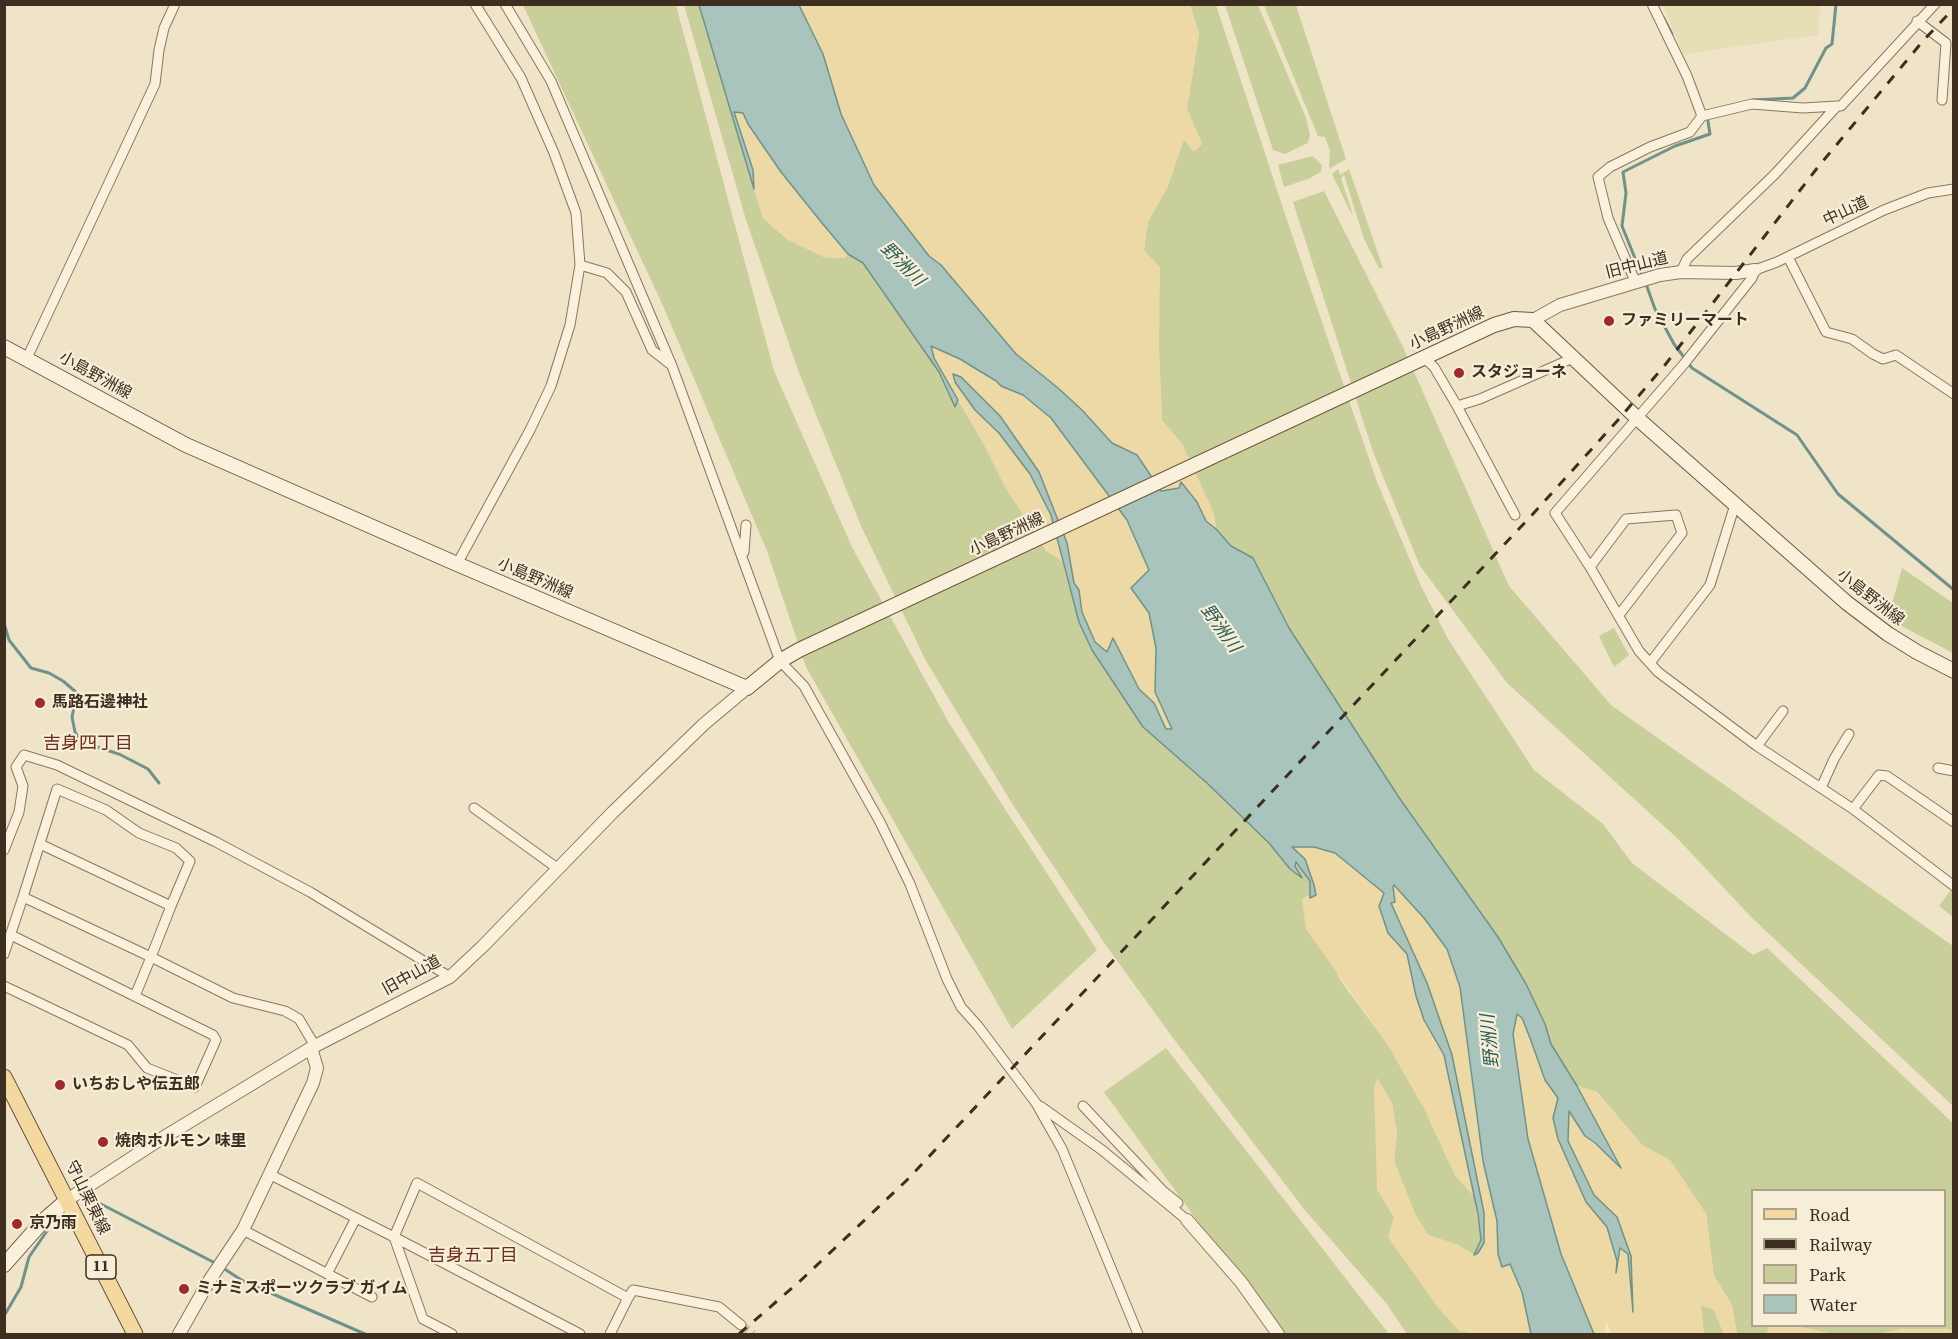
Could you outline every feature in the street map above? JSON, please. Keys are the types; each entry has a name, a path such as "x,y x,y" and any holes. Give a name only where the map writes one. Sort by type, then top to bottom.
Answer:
{"main road":[{"name":"小島野洲線","path":"4,347 186,445 747,688 780,661 799,650 1418,360 1494,325 1514,319 1533,320 1637,418 1847,603 1898,640 1953,671"},
{"name":"守山栗東線","path":"4,1077 135,1335"},
{"path":"4,1265 44,1220 67,1200"}],"street":[{"path":"27,358 155,84 164,28 174,4"},
{"path":"457,564 530,430 551,386 570,325 580,265 576,213 554,153 521,78 475,4"},
{"path":"505,4 551,81 672,366 780,661 804,686 879,822 910,884 947,979 961,1007 1036,1103 1062,1149 1138,1335"},
{"path":"1652,4 1706,115"},
{"path":"1641,280 1608,218 1598,177 1610,167 1650,147 1690,132 1706,115 1752,104 1803,108 1841,106 1935,4"},
{"path":"1917,21 1946,43 1942,100"},
{"path":"1681,272 1687,259 1775,174 1837,106"},
{"name":"中山道","path":"1755,270 1788,257 1884,210 1928,193 1953,189"},
{"path":"1788,257 1826,332 1852,339 1873,354 1883,358 1896,355 1953,394"},
{"path":"580,265 607,273 626,292 651,350 672,366"},
{"path":"1755,270 1752,278 1687,362 1555,513 1590,567 1639,651 1658,672 1756,746 1853,809 1953,886"},
{"name":"旧中山道","path":"1533,320 1560,305 1641,280 1681,272 1720,273 1755,270"},
{"path":"1457,406 1480,399 1573,358"},
{"path":"1418,360 1434,367 1515,515"},
{"path":"1650,663 1710,585 1733,511 1737,506"},
{"path":"1590,567 1626,519 1676,515 1682,533 1619,615"},
{"path":"743,558 746,525"},
{"name":"旧中山道","path":"67,1200 156,1142 313,1047 450,977 704,724 747,688"},
{"path":"1756,746 1783,711"},
{"path":"1821,788 1834,759 1849,734"},
{"path":"4,850 19,812 23,786 16,767 24,755 57,765 216,842 310,892 450,977"},
{"path":"1938,768 1953,771"},
{"path":"1853,809 1879,775 1887,776 1953,822"},
{"path":"4,954 57,789 106,810 139,833 176,848 190,861 135,996"},
{"path":"474,808 557,868"},
{"path":"40,844 171,906"},
{"path":"23,897 233,998 285,1011 299,1019 313,1047 316,1068 313,1083 243,1230 179,1335"},
{"path":"4,986 128,1045 147,1068 195,1087 216,1040 213,1035 11,935"},
{"path":"1036,1103 1102,1150 1187,1220 1241,1282 1278,1335"},
{"path":"1083,1106 1163,1191 1178,1203"},
{"path":"268,1174 580,1335"},
{"path":"452,1335 423,1319 394,1237 417,1183 628,1298"},
{"path":"327,1274 356,1218"},
{"path":"243,1230 372,1297"},
{"path":"610,1335 633,1290 719,1307 741,1325"}],"shaded area":[{"path":"1663,5 1820,5 1818,35 1683,54"}],"green space":[{"path":"523,5 676,5 774,371 852,547 949,723 1097,950 1012,1029 806,667 767,551 664,308"},
{"path":"684,5 699,5 763,218 787,239 826,258 844,258 848,254 863,263 939,372 955,407 958,400 1046,550 1062,561 1079,622 1092,650 1118,687 1208,784 1269,843 1290,869 1301,877 1295,862 1310,881 1310,894 1302,900 1341,981 1388,1045 1424,1108 1455,1175 1474,1196 1481,1240 1474,1255 1458,1245 1428,1235 1415,1214 1394,1161 1397,1133 1392,1103 1377,1079 1377,1189 1394,1217 1436,1305 1459,1330 1479,1334 1407,1334 1386,1303 1304,1209 1173,1038 1105,944 1013,805 926,661 861,526 798,370 746,220"},
{"path":"1190,5 1216,5 1377,482 1421,586 1448,639 1534,770 1603,824 1632,863 1753,955 1767,948 1953,1123 1953,1331 1902,1329 1878,1334 1833,1334 1799,1327 1946,1327 1946,1189 1751,1189 1751,1327 1769,1327 1767,1334 1737,1334 1732,1305 1714,1276 1706,1214 1670,1160 1642,1145 1597,1092 1577,1086 1551,1044 1545,1024 1526,984 1498,937 1400,799 1289,628 1253,558 1231,546 1216,529 1214,514 1182,444 1162,420 1159,351 1144,250 1148,222 1167,188 1184,139 1202,144 1187,109 1199,33"},
{"path":"1225,5 1258,5 1306,118 1310,135 1308,143 1285,154 1273,150"},
{"path":"1264,5 1296,5 1346,159 1329,169 1330,151 1325,137 1318,136"},
{"path":"1313,156 1322,165 1321,172 1284,187 1278,165"},
{"path":"1338,169 1340,175 1349,169 1383,268 1379,268 1364,239 1344,175 1341,178 1351,213 1332,174"},
{"path":"1324,191 1403,347 1509,586 1611,705 1953,946 1953,1106 1753,919 1677,838 1507,683 1420,566 1373,452 1293,202"},
{"path":"1902,568 1953,603 1953,653 1888,619"},
{"path":"1614,628 1629,655 1614,667 1599,636"},
{"path":"1953,887 1953,917 1939,906"},
{"path":"1166,1048 1389,1334 1279,1334 1104,1092"},
{"path":"1700,1304 1714,1310 1724,1334 1704,1334"}],"sand":[{"path":"799,5 1190,5 1199,33 1187,109 1202,144 1194,152 1184,140 1167,188 1148,222 1144,250 1160,267 1159,351 1162,420 1182,444 1214,514 1216,529 1206,521 1197,502 1181,483 1179,488 1162,491 1137,455 1112,443 1082,410 1016,354 941,265 929,256 874,185 841,114 823,54"},
{"path":"734,111 743,113 781,172 848,254 844,258 826,258 787,239 763,218 754,189 753,170"},
{"path":"931,346 960,359 1001,386 1023,395 1051,418 1127,520 1149,571 1131,588 1149,613 1156,648 1155,692 1173,729 1166,729 1154,703 1139,689 1113,639 1107,653 1095,642 1081,612 1079,590 1074,583 1067,543 1000,416 975,410 999,433 1030,474 1051,515 1062,561 1046,551 1005,487 982,441 934,358"},
{"path":"1291,847 1314,847 1335,853 1384,893 1379,907 1388,933 1407,954 1424,1020 1444,1055 1474,1196 1455,1175 1424,1108 1388,1045 1306,929 1302,900 1310,894 1311,898 1316,895 1305,859"},
{"path":"1394,885 1424,918 1447,949 1460,987 1483,1161 1497,1221 1498,1254 1510,1264 1522,1292 1531,1334 1479,1334 1459,1331 1436,1305 1388,1237 1394,1217 1377,1189 1374,1088 1377,1078 1392,1103 1397,1133 1394,1161 1415,1214 1428,1235 1458,1245 1474,1255 1484,1243 1484,1213 1452,1055 1427,983 1391,902 1395,902"},
{"path":"1517,1013 1522,1018 1544,1080 1558,1098 1553,1118 1586,1202 1607,1227 1617,1261 1620,1248 1628,1254 1632,1302 1631,1256 1617,1217 1594,1195 1568,1141 1569,1110 1585,1136 1620,1166 1577,1086 1596,1092 1642,1145 1670,1160 1706,1214 1714,1276 1732,1305 1737,1334 1724,1334 1714,1310 1701,1304 1704,1334 1611,1334 1607,1321 1604,1334 1594,1334 1561,1254 1528,1139 1513,1033"},
{"path":"1769,1327 1799,1327 1833,1334 1767,1334"},
{"path":"1902,1329 1947,1329 1953,1331 1953,1334 1878,1334"}],"water":[{"name":"野洲川","path":"699,5 799,5 823,54 841,114 874,185 929,256 941,265 1016,354 1082,410 1112,443 1137,455 1161,491 1179,488 1181,482 1197,502 1206,521 1231,546 1253,558 1289,628 1400,799 1498,937 1526,984 1545,1024 1551,1044 1577,1086 1621,1168 1585,1136 1569,1111 1568,1141 1594,1195 1617,1217 1631,1256 1633,1312 1628,1254 1620,1248 1616,1273 1617,1261 1607,1227 1586,1202 1558,1139 1553,1118 1558,1098 1545,1080 1522,1018 1517,1014 1513,1034 1528,1139 1561,1254 1594,1334 1531,1334 1522,1292 1510,1264 1502,1267 1498,1254 1497,1221 1483,1161 1460,987 1447,949 1424,918 1394,885 1395,902 1391,903 1427,983 1452,1055 1484,1213 1484,1243 1474,1255 1481,1240 1478,1214 1444,1055 1424,1020 1407,954 1388,933 1379,906 1384,893 1335,853 1314,847 1292,847 1305,859 1316,895 1310,898 1310,881 1296,862 1295,866 1302,878 1290,869 1269,843 1208,784 1143,727 1092,650 1079,622 1051,515 1030,474 999,433 975,410 955,382 953,374 961,377 1000,416 1039,472 1067,543 1082,612 1095,642 1107,652 1113,638 1139,689 1154,703 1166,729 1172,729 1155,692 1156,648 1149,613 1131,588 1149,570 1127,520 1051,418 1023,395 1001,386 960,359 931,346 934,358 958,400 955,407 939,372 863,263 848,254 781,172 743,113 734,112 753,170 754,189"}],"waterway":[{"path":"1753,100 1793,98 1805,88 1826,48 1832,44 1836,4"},
{"path":"1663,17 1672,34"},
{"path":"1643,278 1622,226 1626,193 1623,172 1675,146 1710,134 1707,115"},
{"path":"1646,284 1655,309 1674,344 1692,368 1797,435 1838,494 1954,590"},
{"path":"4,623 9,640 31,668 49,673 77,693 72,717 75,732 81,742 119,754 148,769 159,783"},
{"path":"90,1203 99,1203 217,1264"},
{"path":"4,1316 21,1287 29,1257 47,1231"},
{"path":"223,1268 243,1281 365,1334"}],"tunnel":[{"path":"741,1325 753,1334"}],"railway":[{"path":"739,1334 799,1282 906,1181 1532,515 1665,365 1818,167 1923,41 1954,8"}],"place":[{"name":"ファミリーマート","path":"1609,321"},
{"name":"スタジョーネ","path":"1459,373"},
{"name":"馬路石邊神社","path":"40,703"},
{"name":"いちおしや伝五郎","path":"60,1085"},
{"name":"焼肉ホルモン 味里","path":"103,1142"},
{"name":"京乃雨","path":"17,1224"},
{"name":"ミナミスポーツクラブ ガイム","path":"184,1289"}],"district":[{"name":"吉身四丁目","path":"88,744"},
{"name":"吉身五丁目","path":"473,1256"}]}
